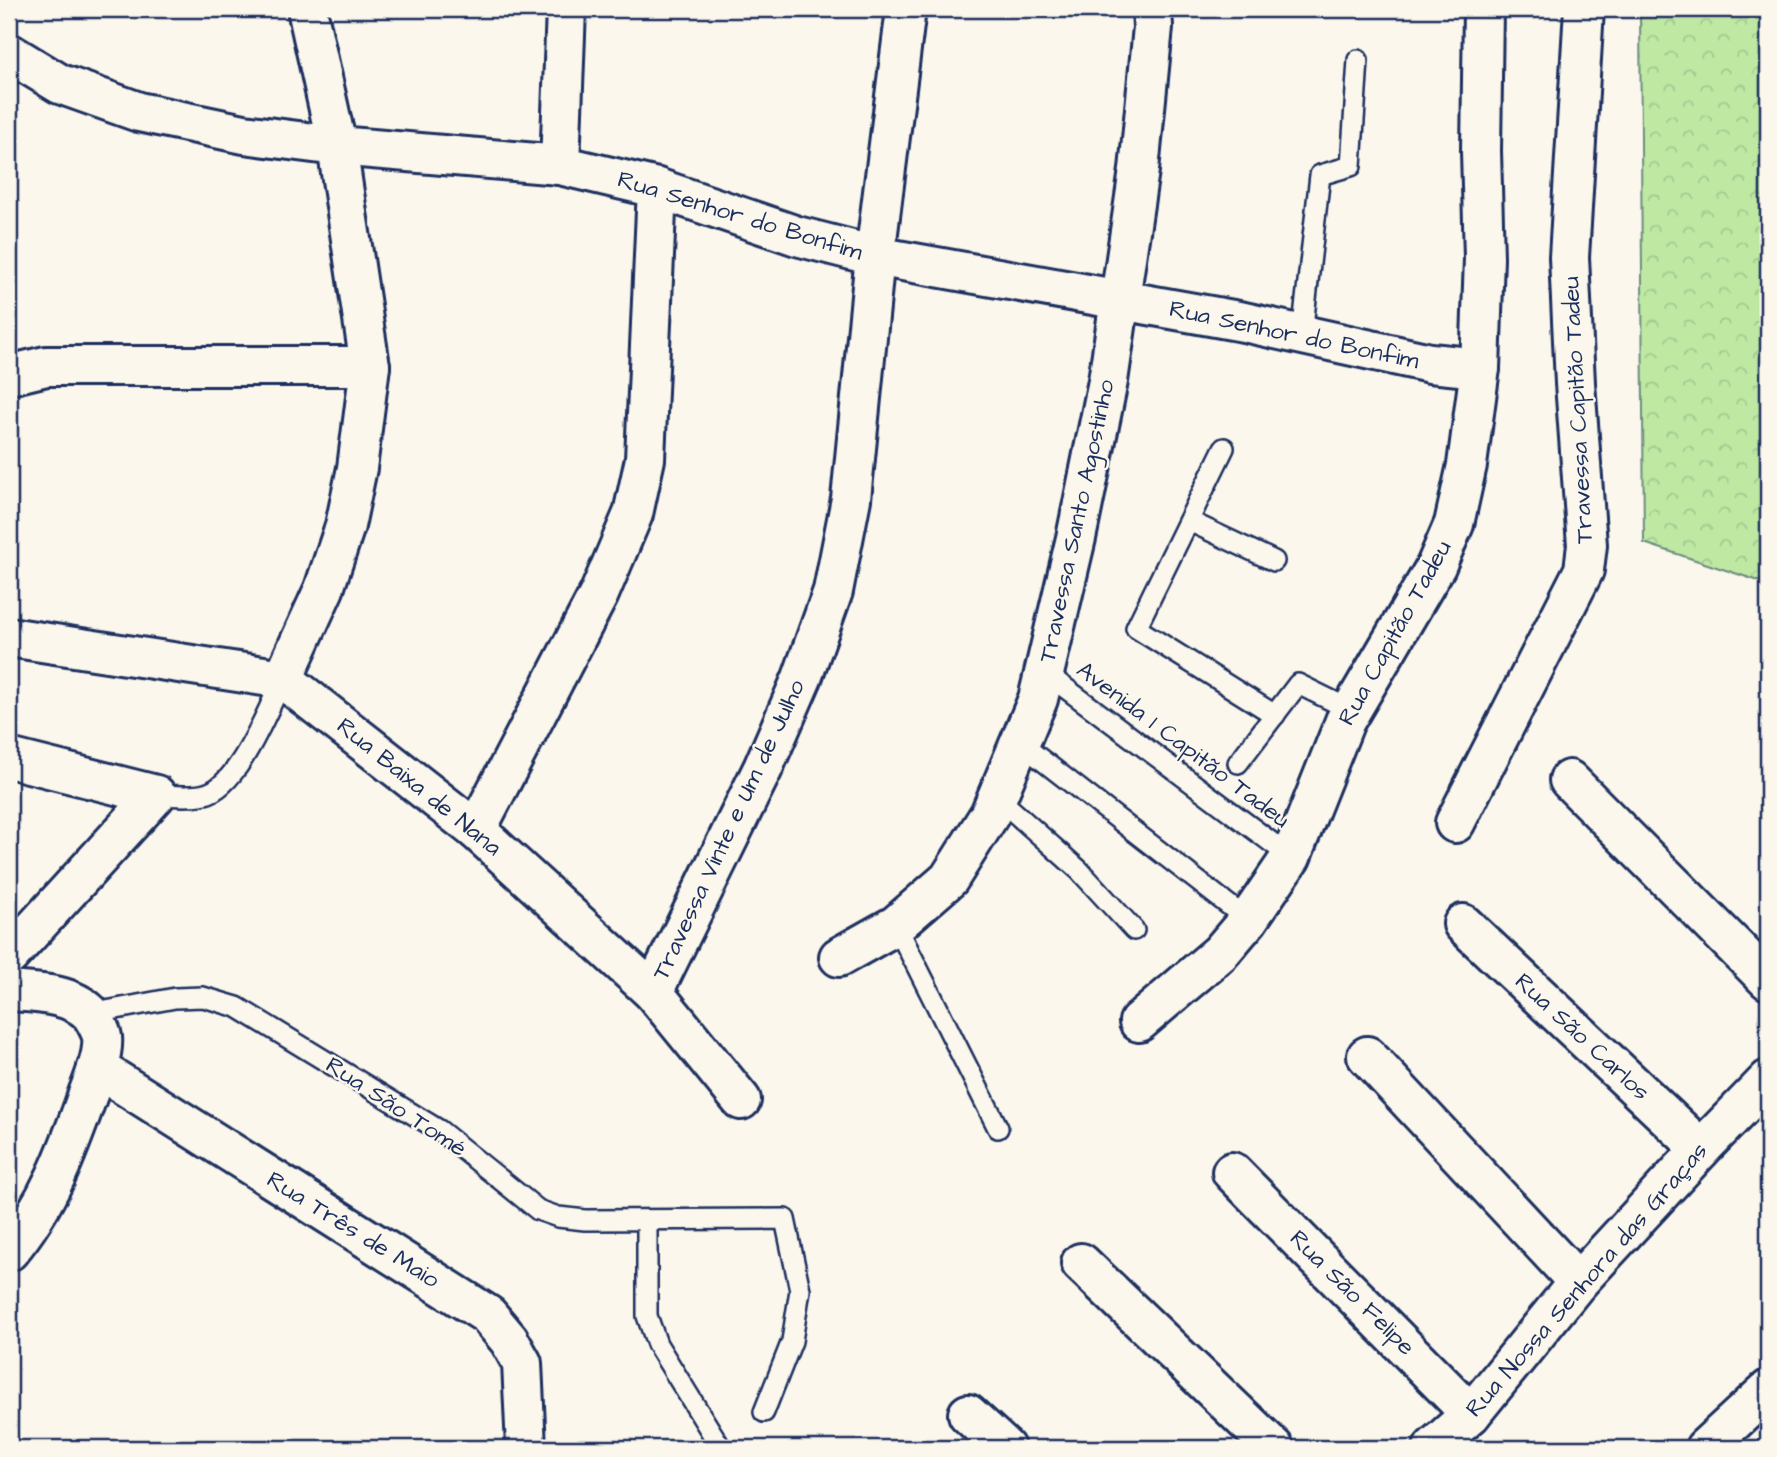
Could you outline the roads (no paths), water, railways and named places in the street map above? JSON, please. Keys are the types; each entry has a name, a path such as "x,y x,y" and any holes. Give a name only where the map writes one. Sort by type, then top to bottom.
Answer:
{"street":[{"path":"283,679 324,589 345,526 357,468 370,366 337,146 307,9"},
{"path":"560,165 566,9"},
{"name":"Travessa Vinte e Um de Julho","path":"653,992 763,768 802,678 833,591 851,499 875,256 906,9"},
{"name":"Travessa Santo Agostinho","path":"839,957 896,925 949,879 990,814 1038,699 1076,538 1108,381 1139,170 1153,27 1152,9"},
{"name":"Rua Capitão Tadeu","path":"1139,1022 1220,953 1248,920 1292,857 1345,721 1436,566 1454,524 1467,465 1480,368 1484,258 1481,151 1483,9"},
{"name":"Travessa Capitão Tadeu","path":"1455,822 1584,570 1587,545 1569,257 1584,9"},
{"name":"Rua Senhor do Bonfim","path":"9,53 60,84 139,112 244,134 337,146 560,165 657,188 797,236 875,256 1120,299 1430,363 1480,368"},
{"path":"476,830 599,594 633,514 645,459 657,188"},
{"path":"9,375 46,366 370,366"},
{"name":"Rua Baixa de Nana","path":"9,637 283,679 476,830 653,992 741,1100"},
{"path":"9,758 156,795 9,956"},
{"path":"1569,780 1768,980"},
{"name":"Rua São Carlos","path":"1463,924 1701,1149"},
{"path":"9,991 45,994 72,1002 90,1014 102,1036 97,1068 52,1188 9,1251"},
{"path":"1367,1056 1578,1282"},
{"name":"Rua Três de Maio","path":"97,1068 488,1315 509,1340 522,1363 526,1448"},
{"name":"Rua Nossa Senhora das Graças","path":"1433,1448 1471,1414 1578,1282 1768,1080"},
{"name":"Rua São Felipe","path":"1232,1171 1471,1414"},
{"path":"1081,1263 1274,1448"},
{"path":"1708,1447 1768,1390"},
{"path":"968,1415 1005,1448"}],"lane":[{"path":"1301,335 1320,175 1351,166 1358,60"},
{"path":"1224,448 1136,628 1275,715"},
{"path":"1189,521 1274,561"},
{"name":"Avenida 1 Capitão Tadeu","path":"1045,672 1292,857"},
{"path":"156,795 207,794 222,785 236,768 283,679"},
{"path":"1238,763 1298,684 1352,710"},
{"path":"1020,743 1248,920"},
{"path":"997,797 1079,870 1134,930"},
{"path":"896,925 998,1128"},
{"name":"Rua São Tomé","path":"90,1014 175,998 203,997 237,1007 439,1130 538,1210 558,1217 585,1220 785,1219 800,1290 792,1341 764,1412"},
{"path":"647,1220 648,1316 657,1344 718,1443"}]}
